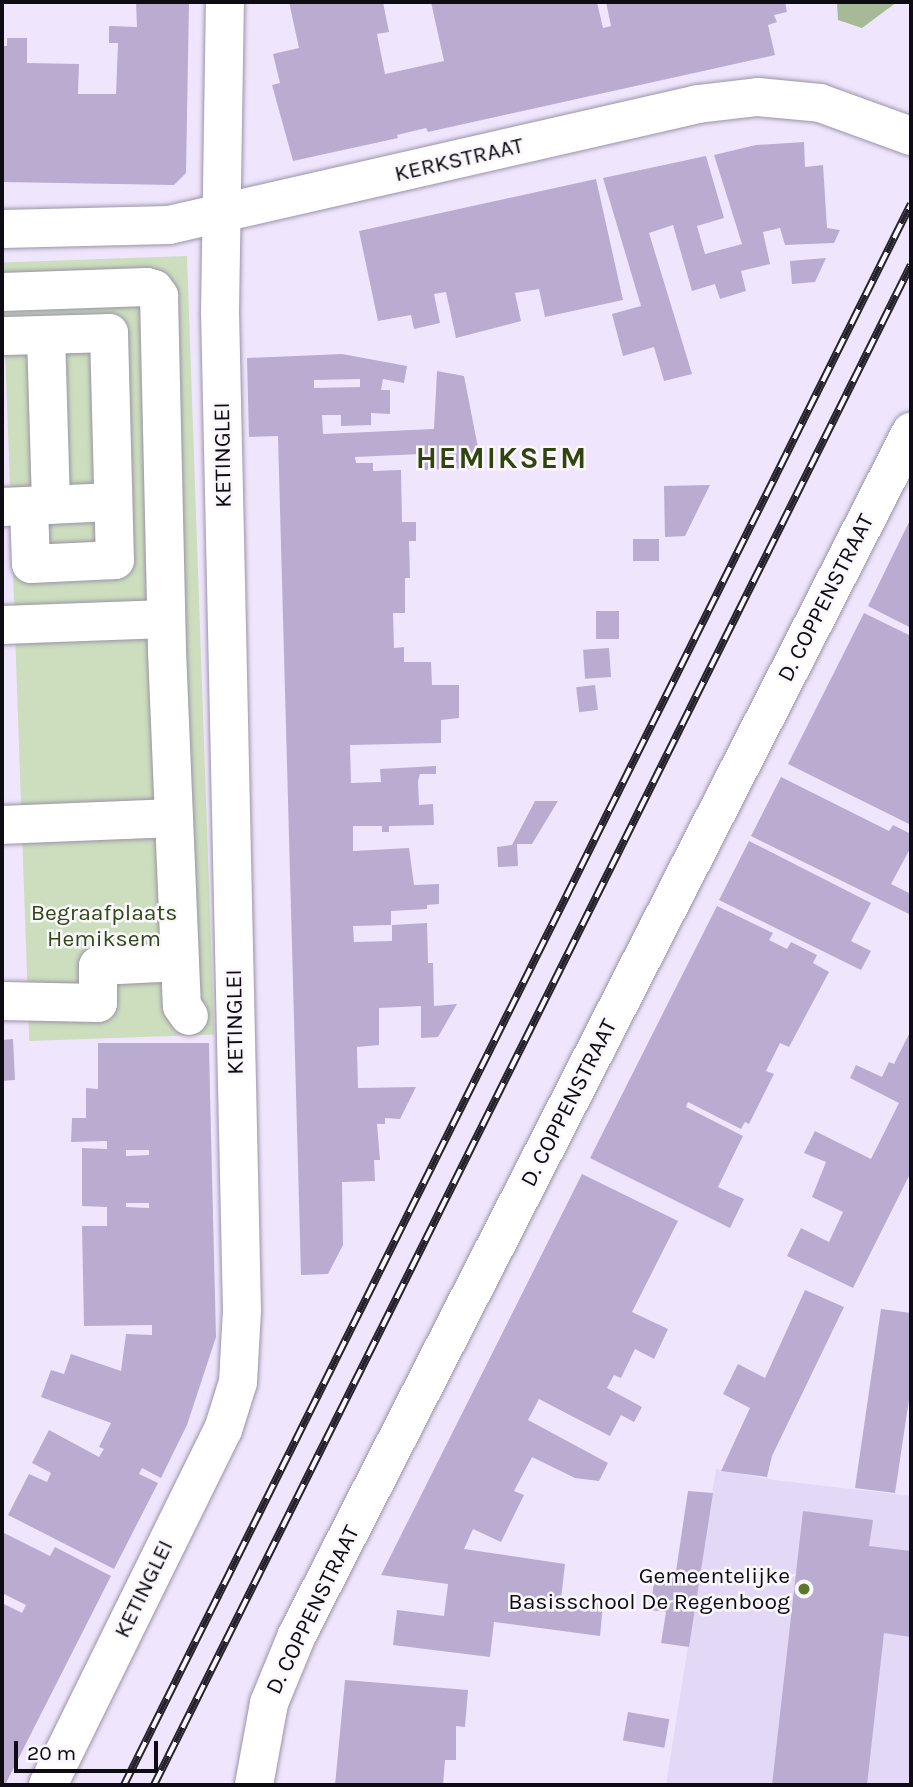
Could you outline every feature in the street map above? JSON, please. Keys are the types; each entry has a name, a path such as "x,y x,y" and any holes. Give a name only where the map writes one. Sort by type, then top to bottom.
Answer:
{"street":[{"name":"KETINGLEI","path":"48,1785 223,1430 238,1382 242,1311 220,215 225,2"},
{"name":"KERKSTRAAT","path":"2,229 169,225 698,104 758,97 820,103 911,136"},
{"path":"2,292 147,287 154,289 159,296 166,619 174,818 183,1006 189,1016"},
{"path":"2,336 109,333 115,560 31,565 16,545 27,506 46,335"},
{"name":"D. COPPENSTRAAT","path":"254,1785 269,1703 297,1635 911,432"},
{"path":"27,506 113,502"},
{"path":"2,625 166,619"},
{"path":"2,825 174,818"},
{"path":"2,1001 98,1003 98,966 180,962"}],"shaded area":[{"name":"Gemeentelijke Basisschool De Regenboog","path":"716,1469 774,1480 911,1496 911,1785 666,1785"}],"green space":[{"path":"837,2 897,2 862,28 838,20"},
{"name":"Begraafplaats Hemiksem","path":"187,256 214,1035 29,1041 2,262"}],"building":[{"path":"136,2 189,2 186,173 174,185 2,182 2,46 7,46 7,38 27,38 27,63 79,64 78,94 116,94 118,43 109,43 109,26 137,27"},
{"path":"289,2 383,2 389,32 377,34 385,74 444,61 431,2 597,2 603,28 611,26 606,2 785,2 787,12 774,15 777,22 768,25 775,55 428,132 426,128 397,135 398,138 293,161 272,85 280,83 273,54 299,48"},
{"path":"804,142 805,167 823,165 827,228 840,230 834,243 785,245 780,228 763,232 770,264 741,271 746,291 720,299 715,284 692,291 673,225 649,233 692,374 664,381 654,347 623,356 612,314 641,306 603,178 706,156 724,218 697,226 705,254 742,244 714,155 756,145"},
{"path":"596,179 623,300 545,317 539,289 515,293 521,321 456,338 446,292 434,294 440,323 414,329 411,315 378,321 359,231"},
{"path":"826,258 815,282 792,284 790,261"},
{"path":"342,354 407,366 404,383 383,379 381,390 390,390 390,414 371,413 371,425 341,426 341,415 322,415 323,434 434,429 437,371 464,376 482,468 422,470 421,454 355,457 356,463 373,463 373,471 401,470 402,522 416,522 416,541 409,541 410,578 405,578 405,613 393,613 394,648 404,647 404,662 431,662 432,685 459,685 459,718 441,720 441,743 350,745 351,783 381,782 380,769 436,766 436,774 420,774 418,781 419,805 433,804 434,825 389,826 389,832 382,832 382,826 353,826 353,851 409,848 414,885 439,884 439,904 427,905 427,909 391,911 391,925 353,926 354,942 392,941 392,925 427,923 428,963 433,963 434,1006 457,1004 438,1037 421,1038 421,1006 379,1008 379,1045 357,1047 358,1088 416,1087 400,1119 385,1118 385,1124 377,1124 380,1160 374,1160 375,1181 342,1182 343,1245 328,1274 301,1275 278,436 249,437 247,358","holes":["360,379 360,387 314,388 314,380"]},
{"path":"710,485 685,536 665,537 664,486"},
{"path":"911,518 911,628 868,606"},
{"path":"633,539 659,539 659,561 633,561"},
{"path":"596,611 619,611 619,639 596,639"},
{"path":"864,613 911,636 911,825 788,764"},
{"path":"609,648 611,677 585,679 583,650"},
{"path":"595,685 598,710 579,712 576,687"},
{"path":"781,777 889,831 893,825 911,834 911,847 891,884 911,894 911,915 751,836"},
{"path":"535,801 558,801 532,844 517,844 518,866 498,867 497,847 512,845"},
{"path":"749,841 871,903 851,941 871,951 861,970 719,900"},
{"path":"717,906 773,933 769,940 787,949 791,942 817,955 813,963 829,972 789,1047 780,1043 766,1071 774,1074 749,1124 745,1122 741,1129 688,1102 686,1107 743,1136 718,1187 744,1199 730,1228 590,1158"},
{"path":"911,1030 911,1172 853,1288 787,1256 801,1228 829,1242 843,1212 812,1197 826,1162 804,1153 815,1131 871,1159 899,1103 850,1078 856,1065 882,1077 889,1062 894,1064"},
{"path":"13,1039 15,1080 2,1081 2,1040"},
{"path":"98,1043 209,1043 216,1337 187,1425 161,1478 142,1468 139,1474 158,1483 114,1569 8,1515 29,1474 47,1482 51,1473 32,1463 49,1430 99,1457 104,1449 99,1447 111,1423 41,1397 51,1370 64,1374 71,1354 121,1371 126,1334 152,1335 152,1325 84,1326 82,1226 107,1226 107,1207 82,1206 82,1148 107,1149 107,1141 71,1142 72,1118 86,1118 86,1088 98,1089","holes":["126,1150 149,1150 149,1155 126,1156","126,1203 149,1203 149,1208 126,1207"]},
{"path":"582,1174 678,1221 632,1312 668,1329 654,1359 635,1349 621,1378 614,1375 607,1388 642,1407 634,1422 621,1415 610,1436 539,1399 528,1420 608,1463 599,1481 575,1478 532,1457 514,1491 524,1495 501,1542 473,1529 464,1549 565,1564 561,1599 603,1604 600,1636 494,1622 490,1657 393,1645 397,1610 444,1616 448,1584 381,1575"},
{"path":"805,1290 844,1307 772,1456 767,1477 721,1471 750,1408 723,1394 738,1364 765,1378"},
{"path":"881,1309 911,1313 911,1386 895,1493 855,1488"},
{"path":"688,1491 713,1493 689,1647 661,1643 666,1612 650,1610 655,1576 675,1578"},
{"path":"803,1511 873,1520 869,1546 911,1551 911,1637 884,1633 867,1785 772,1785"},
{"path":"4,1533 50,1556 55,1547 111,1576 5,1785 2,1785 2,1603 22,1613 26,1605 2,1593"},
{"path":"345,1680 468,1690 465,1727 456,1726 456,1760 445,1760 443,1785 335,1785"},
{"path":"628,1712 669,1719 664,1748 623,1741"}],"railway":[{"path":"124,1785 911,204"},
{"path":"154,1785 911,265"}],"place":[{"name":"Gemeentelijke Basisschool De Regenboog","path":"804,1589"}],"district":[{"name":"HEMIKSEM","path":"502,458"}]}
